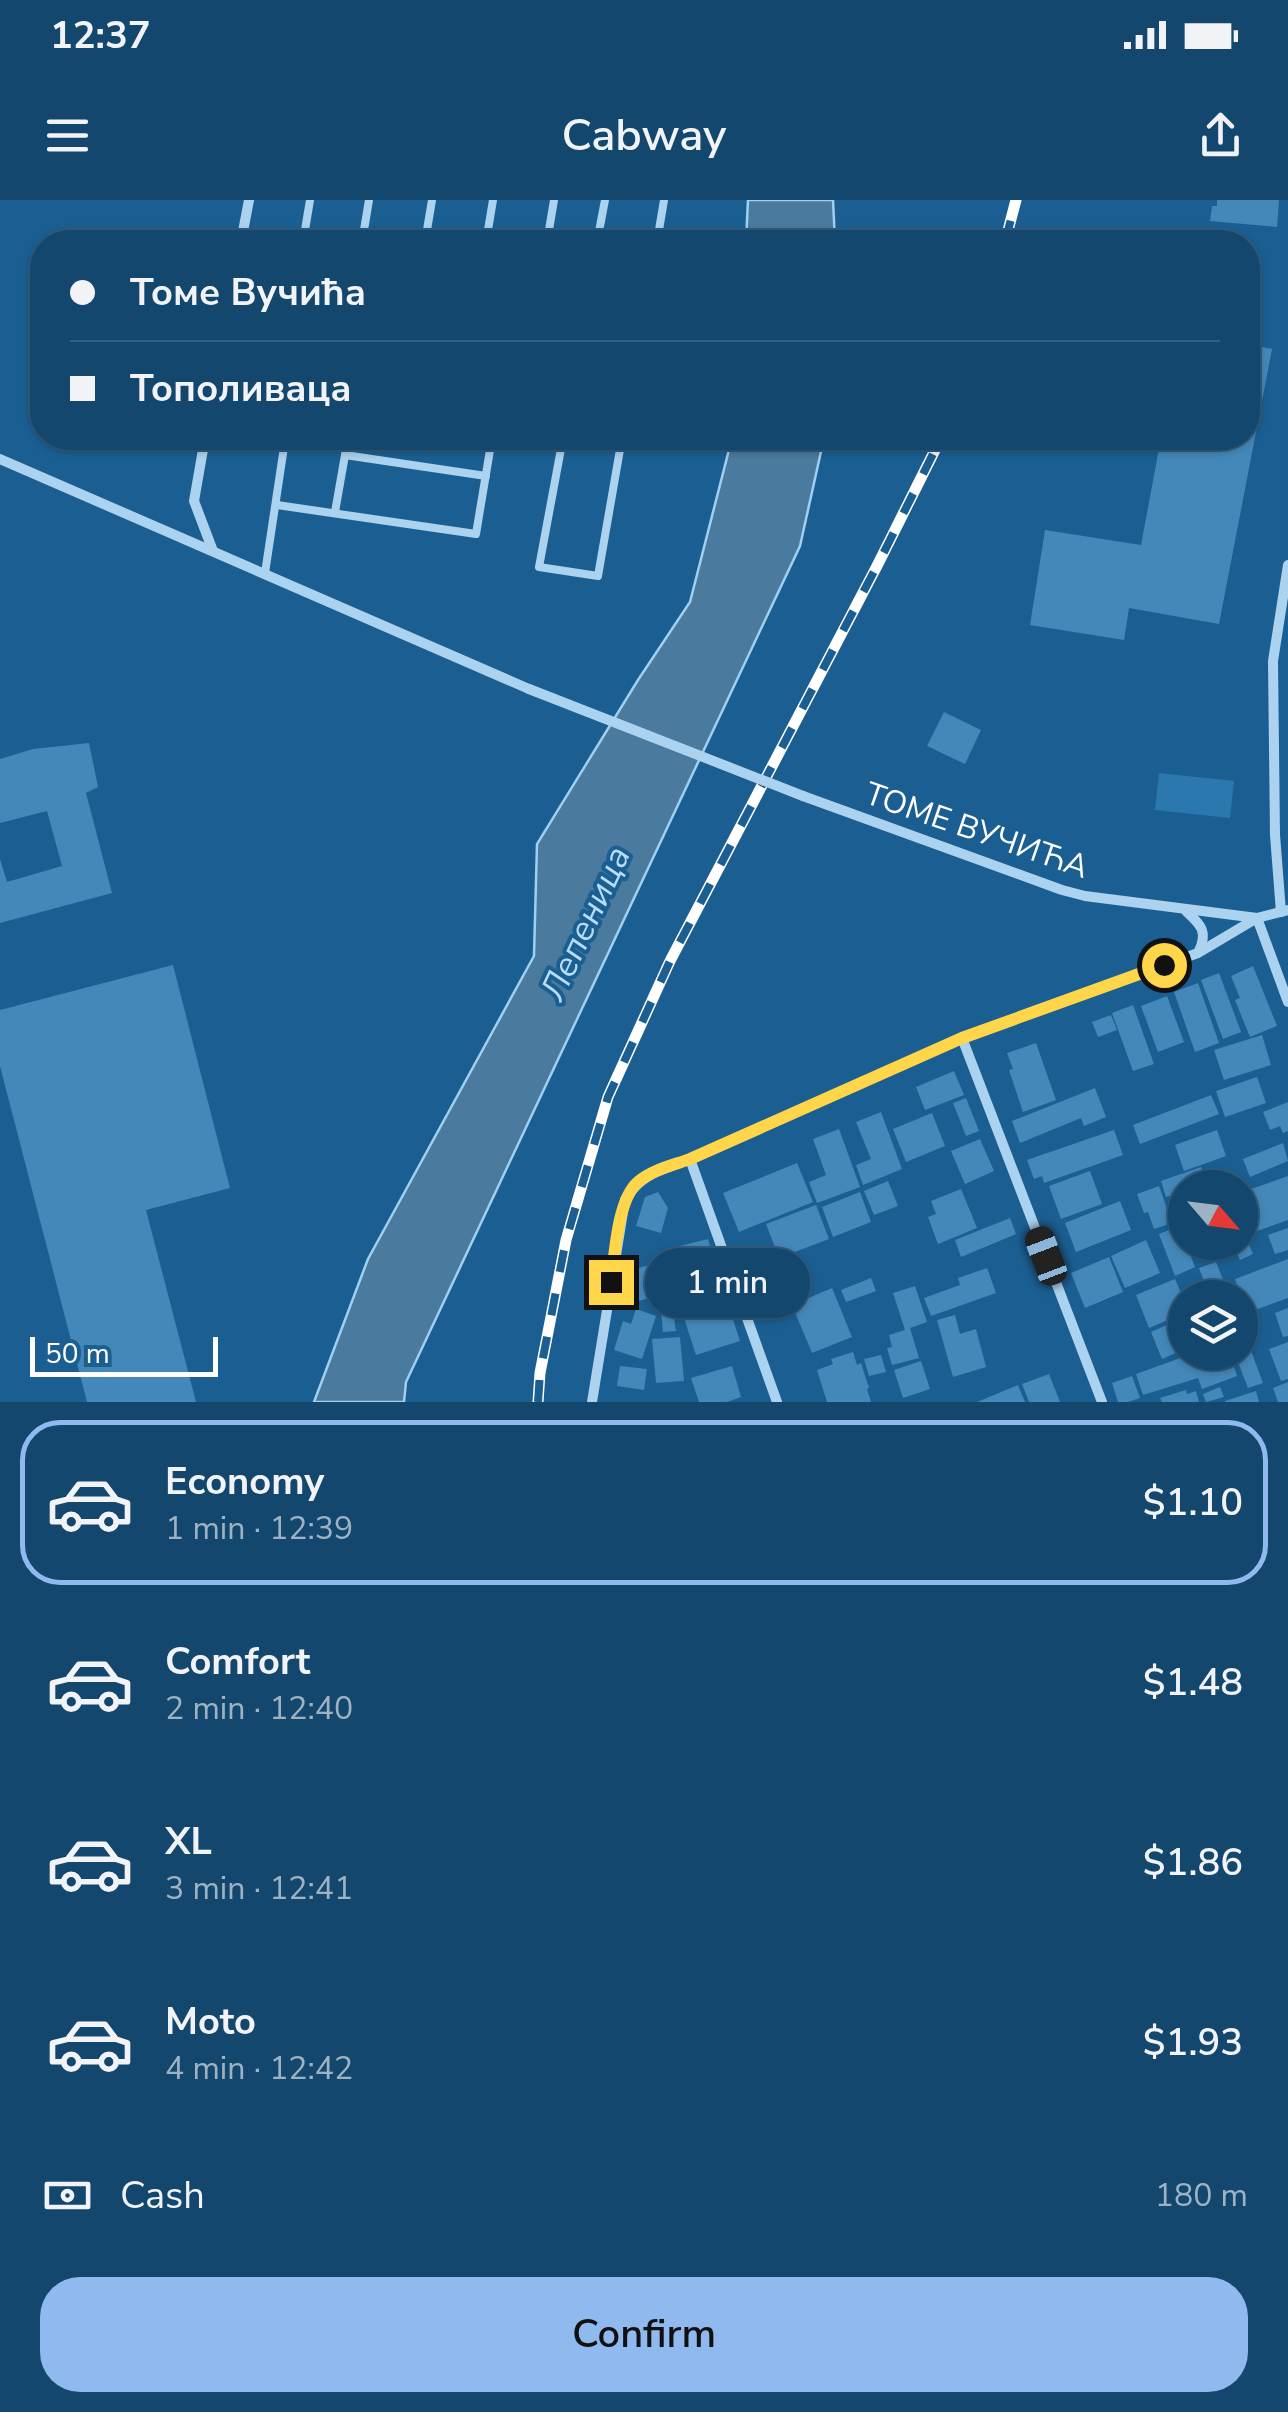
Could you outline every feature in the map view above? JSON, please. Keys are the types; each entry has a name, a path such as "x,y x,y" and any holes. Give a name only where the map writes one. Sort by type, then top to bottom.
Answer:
{"street":[{"path":"243,230 249,200"},
{"path":"204,450 194,500 213,551"},
{"name":"ТОМЕ ВУЧИЋА","path":"0,459 530,689 803,796 1062,890 1110,900 1257,918"},
{"path":"1285,911 1275,835 1273,662 1288,565"},
{"path":"1186,910 1202,929 1204,939 1198,953"},
{"name":"ТОМЕ ВУЧИЋА","path":"592,1402 625,1200 646,1176 962,1038 1198,953 1257,918 1285,911"},
{"path":"1257,918 1288,1002"},
{"path":"962,1038 1102,1402"},
{"path":"690,1159 777,1402"}],"lane":[{"path":"305,230 310,200"},
{"path":"364,230 369,200"},
{"path":"426,230 432,200"},
{"path":"488,230 493,200"},
{"path":"549,230 554,200"},
{"path":"600,230 604,200"},
{"path":"658,230 664,200"},
{"path":"265,574 284,450"},
{"path":"334,512 346,450"},
{"path":"277,505 476,534 490,450"},
{"path":"561,450 539,566 598,576 620,450"},
{"path":"345,455 486,476"}],"shaded area":[{"path":"1159,773 1234,781 1230,818 1155,810"}],"water":[{"path":"748,200 833,200 834,230 747,230"},
{"name":"Лепеница","path":"729,450 821,450 800,546 406,1382 404,1402 314,1402 368,1259 534,956 537,844 690,602"}],"building":[{"path":"1217,200 1279,200 1277,227 1210,221"},
{"path":"1260,346 1272,349 1260,411"},
{"path":"1159,450 1253,450 1219,624 1129,608 1124,640 1030,625 1045,530 1141,545"},
{"path":"944,712 981,730 965,764 927,746"},
{"path":"89,743 98,787 86,793 112,893 0,923 0,859 7,882 62,866 47,811 0,823 0,759 33,749"},
{"path":"173,965 230,1188 146,1210 196,1402 87,1402 0,1066 0,1010"},
{"path":"1253,966 1277,1026 1250,1037 1235,1000 1240,998 1231,976"},
{"path":"1219,973 1241,1032 1223,1039 1201,980"},
{"path":"1198,983 1219,1043 1195,1052 1174,992"},
{"path":"1167,996 1184,1042 1158,1052 1141,1006"},
{"path":"1133,1005 1154,1064 1133,1071 1112,1013"},
{"path":"1111,1015 1117,1030 1098,1037 1092,1022"},
{"path":"1262,1035 1271,1065 1224,1080 1214,1050"},
{"path":"1036,1043 1056,1100 1023,1112 1007,1053"},
{"path":"954,1071 964,1095 925,1110 916,1087"},
{"path":"1257,1077 1266,1103 1225,1117 1216,1091"},
{"path":"1095,1088 1106,1117 1084,1126 1081,1118 1020,1143 1012,1121"},
{"path":"1211,1095 1219,1114 1140,1144 1133,1125"},
{"path":"966,1098 979,1131 966,1136 953,1103"},
{"path":"1288,1102 1288,1131 1283,1133 1280,1126 1270,1130 1263,1112"},
{"path":"881,1112 902,1169 863,1185 856,1165 871,1159 856,1122"},
{"path":"932,1113 945,1146 906,1162 893,1129"},
{"path":"839,1129 860,1187 817,1203 809,1182 826,1175 813,1139"},
{"path":"1114,1130 1123,1155 1044,1183 1042,1176 1034,1179 1027,1160"},
{"path":"1217,1130 1226,1156 1184,1170 1175,1145"},
{"path":"980,1139 994,1171 965,1184 951,1151"},
{"path":"1283,1143 1288,1161 1258,1174 1258,1170 1247,1170 1243,1159"},
{"path":"797,1163 813,1202 739,1232 723,1193"},
{"path":"1090,1171 1102,1204 1061,1219 1049,1186"},
{"path":"1288,1176 1288,1220 1258,1231 1258,1187"},
{"path":"1168,1179 1168,1196 1166,1197 1161,1181"},
{"path":"888,1181 898,1206 874,1215 864,1191"},
{"path":"1159,1186 1168,1224 1154,1229 1137,1194"},
{"path":"961,1189 977,1228 938,1244 928,1217 936,1214 931,1201"},
{"path":"658,1192 668,1208 661,1233 636,1226 645,1197"},
{"path":"860,1192 871,1222 833,1237 822,1207"},
{"path":"1120,1201 1131,1230 1076,1252 1065,1223"},
{"path":"816,1205 829,1239 779,1258 766,1224"},
{"path":"1010,1218 1016,1234 961,1257 955,1240"},
{"path":"1288,1228 1288,1250 1275,1254 1268,1235"},
{"path":"1168,1230 1168,1258 1159,1234"},
{"path":"708,1239 719,1280 638,1301 630,1270 682,1257 680,1246"},
{"path":"1146,1240 1160,1273 1125,1288 1111,1256"},
{"path":"1109,1257 1123,1292 1085,1308 1071,1273"},
{"path":"1288,1259 1288,1298 1258,1309 1258,1280 1235,1279"},
{"path":"1169,1260 1192,1260 1195,1267 1175,1276"},
{"path":"1216,1262 1223,1280 1203,1280 1199,1268"},
{"path":"987,1268 996,1293 931,1316 924,1298 960,1285 958,1278"},
{"path":"871,1278 876,1291 846,1302 841,1290"},
{"path":"1168,1282 1168,1320 1149,1328 1136,1295"},
{"path":"915,1286 927,1322 910,1328 919,1358 892,1365 887,1348 892,1347 889,1335 905,1330 893,1293"},
{"path":"832,1288 852,1337 812,1353 792,1305"},
{"path":"671,1300 676,1331 663,1332 660,1301"},
{"path":"728,1304 740,1341 696,1355 684,1318"},
{"path":"1288,1308 1288,1336 1283,1337 1275,1313"},
{"path":"636,1309 656,1316 642,1359 614,1350 623,1321 631,1324"},
{"path":"955,1315 960,1334 976,1329 986,1367 953,1377 937,1320"},
{"path":"1168,1324 1168,1356 1162,1359 1151,1332"},
{"path":"680,1337 684,1381 656,1383 652,1339"},
{"path":"1288,1342 1288,1379 1281,1381 1269,1349"},
{"path":"853,1352 857,1365 861,1363 871,1402 827,1402 817,1370 833,1364 831,1359"},
{"path":"881,1355 886,1372 869,1376 864,1359"},
{"path":"921,1361 930,1389 903,1398 894,1370"},
{"path":"1168,1362 1168,1370 1235,1370 1237,1376 1202,1389 1198,1378 1143,1395 1136,1374"},
{"path":"620,1366 647,1369 644,1390 617,1386"},
{"path":"732,1366 741,1397 727,1402 699,1402 691,1378"},
{"path":"1241,1370 1258,1370 1263,1383 1248,1388"},
{"path":"1049,1374 1060,1402 1029,1402 1022,1384"},
{"path":"1132,1376 1140,1398 1118,1402 1112,1383"},
{"path":"1288,1382 1288,1402 1278,1402 1273,1388"},
{"path":"1018,1385 1025,1402 977,1402"},
{"path":"1220,1387 1224,1397 1206,1402 1203,1394"},
{"path":"1186,1390 1187,1394 1196,1391 1199,1402 1162,1402 1160,1398"},
{"path":"1256,1391 1259,1402 1225,1402 1225,1401"}],"railway":[{"path":"1008,230 1016,200"},
{"path":"538,1402 566,1240 608,1097 670,961 935,450"}],"route":[{"path":"611,1282 625,1200 646,1176 962,1038 1164,965"}]}
